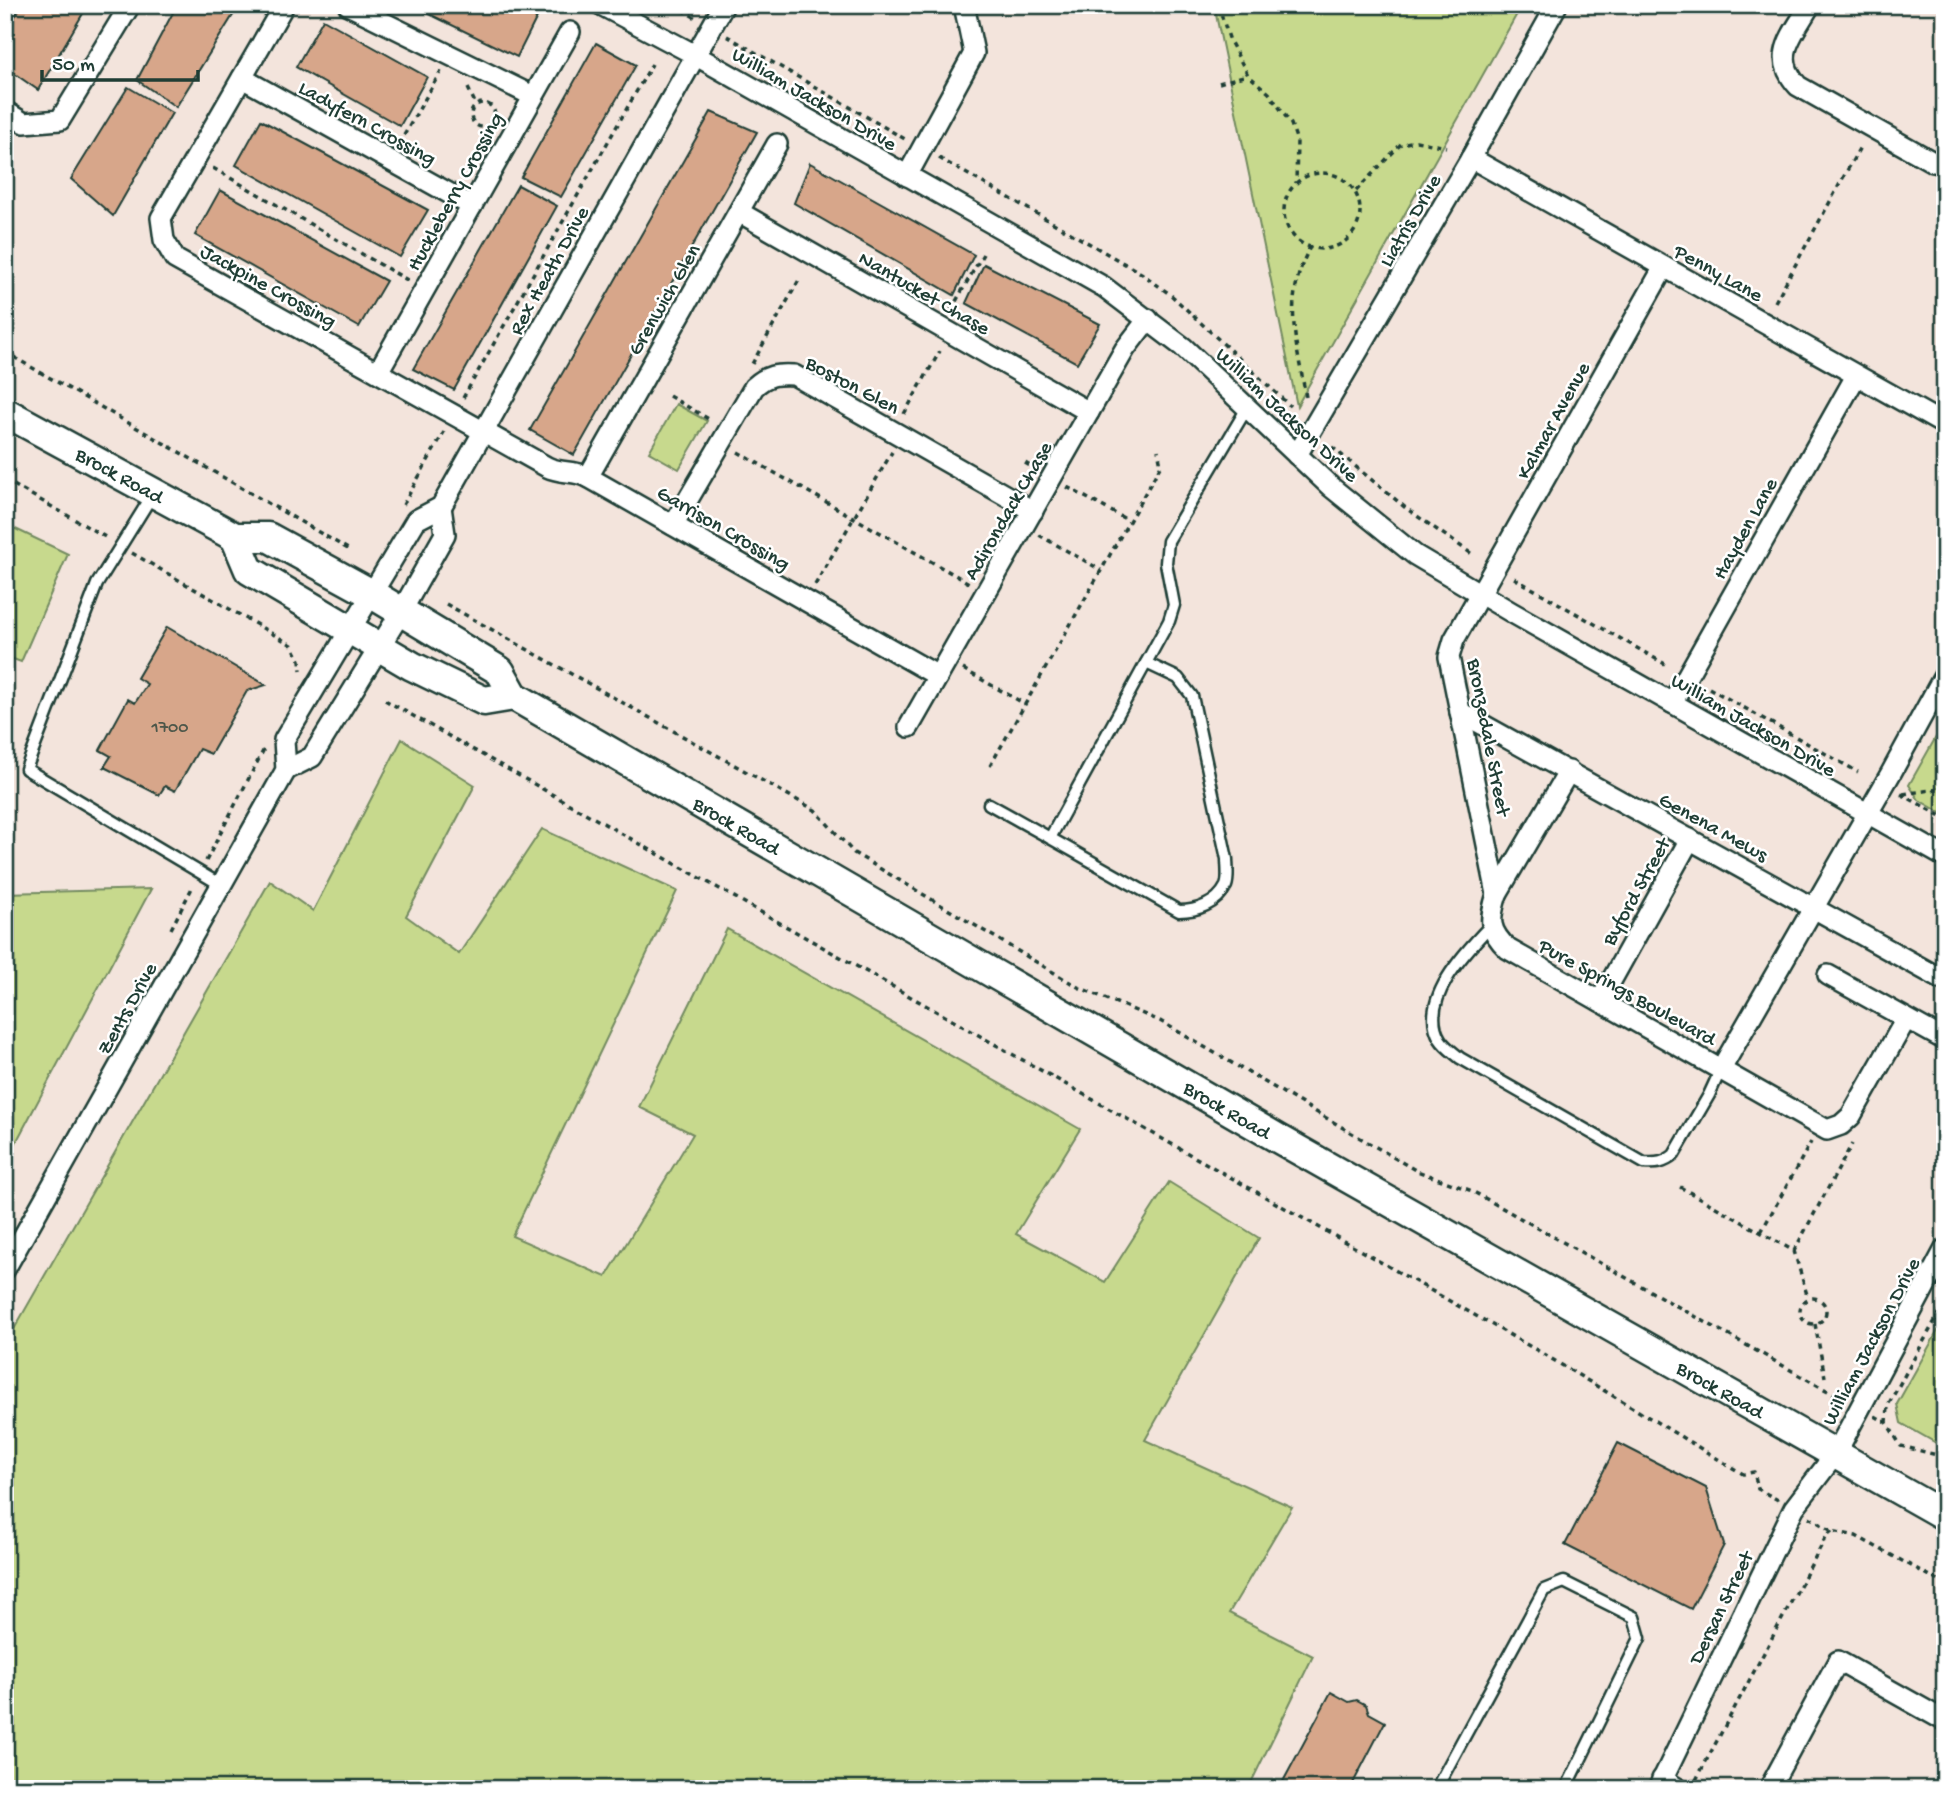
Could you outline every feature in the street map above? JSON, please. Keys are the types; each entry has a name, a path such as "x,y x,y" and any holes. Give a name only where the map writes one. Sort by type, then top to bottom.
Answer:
{"main road":[{"name":"Brock Road","path":"5,412 235,537 268,537 372,594 500,671 514,696 1279,1139 1945,1516"},
{"path":"235,537 249,570 350,630 484,701 514,696"}],"street":[{"path":"5,111 24,123 61,120 130,5"},
{"name":"Jackpine Crossing","path":"284,5 161,218 164,240 175,259 483,431"},
{"path":"348,5 533,96"},
{"name":"William Jackson Drive","path":"601,5 695,55 1104,287 1183,347 1331,487 1415,555 1945,857"},
{"name":"Rex Heath Drive","path":"372,594 416,520 441,507 724,5"},
{"path":"907,176 974,53 964,5"},
{"name":"Liatris Drive","path":"1297,456 1557,5"},
{"path":"1811,5 1786,49 1783,64 1789,76 1798,86 1933,162 1945,164"},
{"name":"Huckleberry Crossing","path":"378,372 570,32"},
{"name":"Ladyfern Crossing","path":"242,78 472,206"},
{"name":"Grenwich Glen","path":"588,477 778,144"},
{"name":"Penny Lane","path":"1471,158 1945,425"},
{"name":"Nantucket Chase","path":"739,212 1089,412"},
{"name":"Kalmar Avenue","path":"1481,595 1664,267"},
{"name":"Adirondack Chase","path":"909,727 1125,349 1148,319"},
{"name":"Boston Glen","path":"673,525 754,387 765,377 777,374 794,375 1033,511"},
{"name":"Hayden Lane","path":"1672,703 1856,376"},
{"name":"Garrison Crossing","path":"483,431 557,472 579,472 938,676"},
{"name":"Rex Heath Drive","path":"401,612 445,534 441,507"},
{"name":"Zents Drive","path":"5,1269 286,770 284,740 372,594"},
{"name":"Bronzedale Street","path":"1481,595 1454,640 1449,657 1497,894"},
{"name":"Zents Drive","path":"286,770 312,757 401,612"},
{"name":"Pure Springs Boulevard","path":"1491,925 1497,939 1508,949 1721,1069 1945,674"},
{"name":"Genena Mews","path":"1460,712 1945,981"},
{"path":"1491,925 1497,894 1569,771"},
{"name":"Byford Street","path":"1600,1001 1690,839"},
{"path":"1828,975 1945,1040"},
{"path":"1721,1069 1828,1130 1842,1125 1851,1116 1906,1019"},
{"name":"William Jackson Drive","path":"1836,1453 1945,1249"},
{"name":"Dersan Street","path":"1666,1786 1794,1508 1836,1453"},
{"path":"1769,1789 1838,1661 1945,1721"}],"lane":[{"path":"1049,838 1169,621 1174,605 1166,562 1168,541 1247,408"},
{"path":"153,493 97,584 26,769 221,885"},
{"path":"989,804 1179,911 1195,911 1213,902 1227,885 1227,859 1192,696 1178,678 1146,663"},
{"path":"1491,925 1462,956 1441,990 1437,1002 1435,1027 1440,1039 1460,1058 1644,1163 1657,1164 1667,1162 1674,1156 1709,1096 1721,1069"},
{"path":"1438,1788 1544,1590 1564,1582 1634,1617 1640,1638 1566,1789"}],"path":[{"path":"673,5 1141,272 1171,295 1290,406"},
{"path":"1221,5 1230,41 1248,75 1269,93 1291,124 1297,141 1296,183"},
{"path":"403,505 652,64"},
{"path":"396,149 444,66"},
{"path":"1219,83 1248,75"},
{"path":"467,85 476,105"},
{"path":"482,127 492,121 494,110 486,103 476,105 471,111 471,118 482,127 485,137"},
{"path":"1356,191 1401,144 1416,141 1446,147"},
{"path":"1775,302 1860,147"},
{"path":"195,159 424,289"},
{"path":"1317,173 1328,173 1339,176 1356,191 1360,217 1356,230 1336,247 1310,247 1298,241 1290,231 1284,206 1288,193 1296,183 1317,173"},
{"path":"1306,397 1292,319 1300,266 1310,247"},
{"path":"948,316 982,254"},
{"path":"899,422 945,343"},
{"path":"5,352 348,549"},
{"path":"669,396 717,424"},
{"path":"806,600 894,447"},
{"path":"1332,447 1407,509 1472,554"},
{"path":"732,449 986,592"},
{"path":"990,766 1161,465 1158,450"},
{"path":"5,480 292,645 300,660 302,675"},
{"path":"1062,484 1129,521"},
{"path":"1036,533 1101,570"},
{"path":"1514,578 1665,664"},
{"path":"446,604 815,810 854,853 1078,987 1160,1021 1417,1171 1472,1191 1823,1389"},
{"path":"960,667 1025,704"},
{"path":"1709,688 1858,772"},
{"path":"385,700 1540,1352 1743,1474 1754,1472 1758,1489"},
{"path":"1945,788 1901,794 1945,818"},
{"path":"1761,1232 1814,1137"},
{"path":"1794,1251 1852,1144"},
{"path":"1680,1187 1794,1251 1808,1298"},
{"path":"1808,1298 1817,1299 1826,1312 1822,1320 1815,1324 1806,1322 1800,1314 1801,1305 1808,1298"},
{"path":"1888,1423 1888,1405 1945,1303"},
{"path":"1815,1324 1825,1377"},
{"path":"1901,1446 1945,1457"},
{"path":"1692,1789 1827,1535 1832,1531 1857,1536 1945,1584"}],"green space":[{"path":"1214,5 1522,5 1297,406"},
{"path":"676,404 707,421 679,469 649,452"},
{"path":"5,524 68,554 21,662 5,656"},
{"path":"1945,721 1945,815 1919,800 1909,785"},
{"path":"402,739 475,785 406,916 459,954 542,829 677,891 512,1236 606,1277 693,1134 639,1107 727,929 1080,1129 1016,1234 1105,1282 1169,1182 1259,1238 1145,1440 1292,1507 1229,1613 1313,1656 1248,1789 5,1789 5,1345 270,881 313,911"},
{"path":"151,889 5,1163 5,893"},
{"path":"1945,1318 1945,1448 1901,1423 1897,1404"}],"building":[{"path":"22,5 88,5 38,90 5,67 5,32"},
{"path":"177,5 224,5 235,12 176,107 137,80"},
{"path":"411,5 535,5 541,9 517,57"},
{"path":"323,19 427,77 400,126 296,67"},
{"path":"596,43 636,65 561,197 521,177"},
{"path":"128,87 172,113 113,216 71,179"},
{"path":"711,112 757,132 574,455 530,430"},
{"path":"261,120 428,210 400,257 236,165"},
{"path":"810,163 974,255 954,295 794,203"},
{"path":"518,185 557,206 454,390 413,369"},
{"path":"220,190 386,281 359,327 195,235"},
{"path":"984,264 1100,324 1077,363 966,303"},
{"path":"167,627 266,685 247,691 211,754 199,749 175,791 165,786 159,795 104,767 111,756 100,750 128,699 135,703 147,684 137,678"},
{"path":"1618,1443 1706,1488 1724,1545 1691,1609 1565,1545"},
{"path":"1331,1692 1349,1702 1357,1700 1366,1705 1369,1713 1385,1722 1350,1789 1279,1789"}]}
